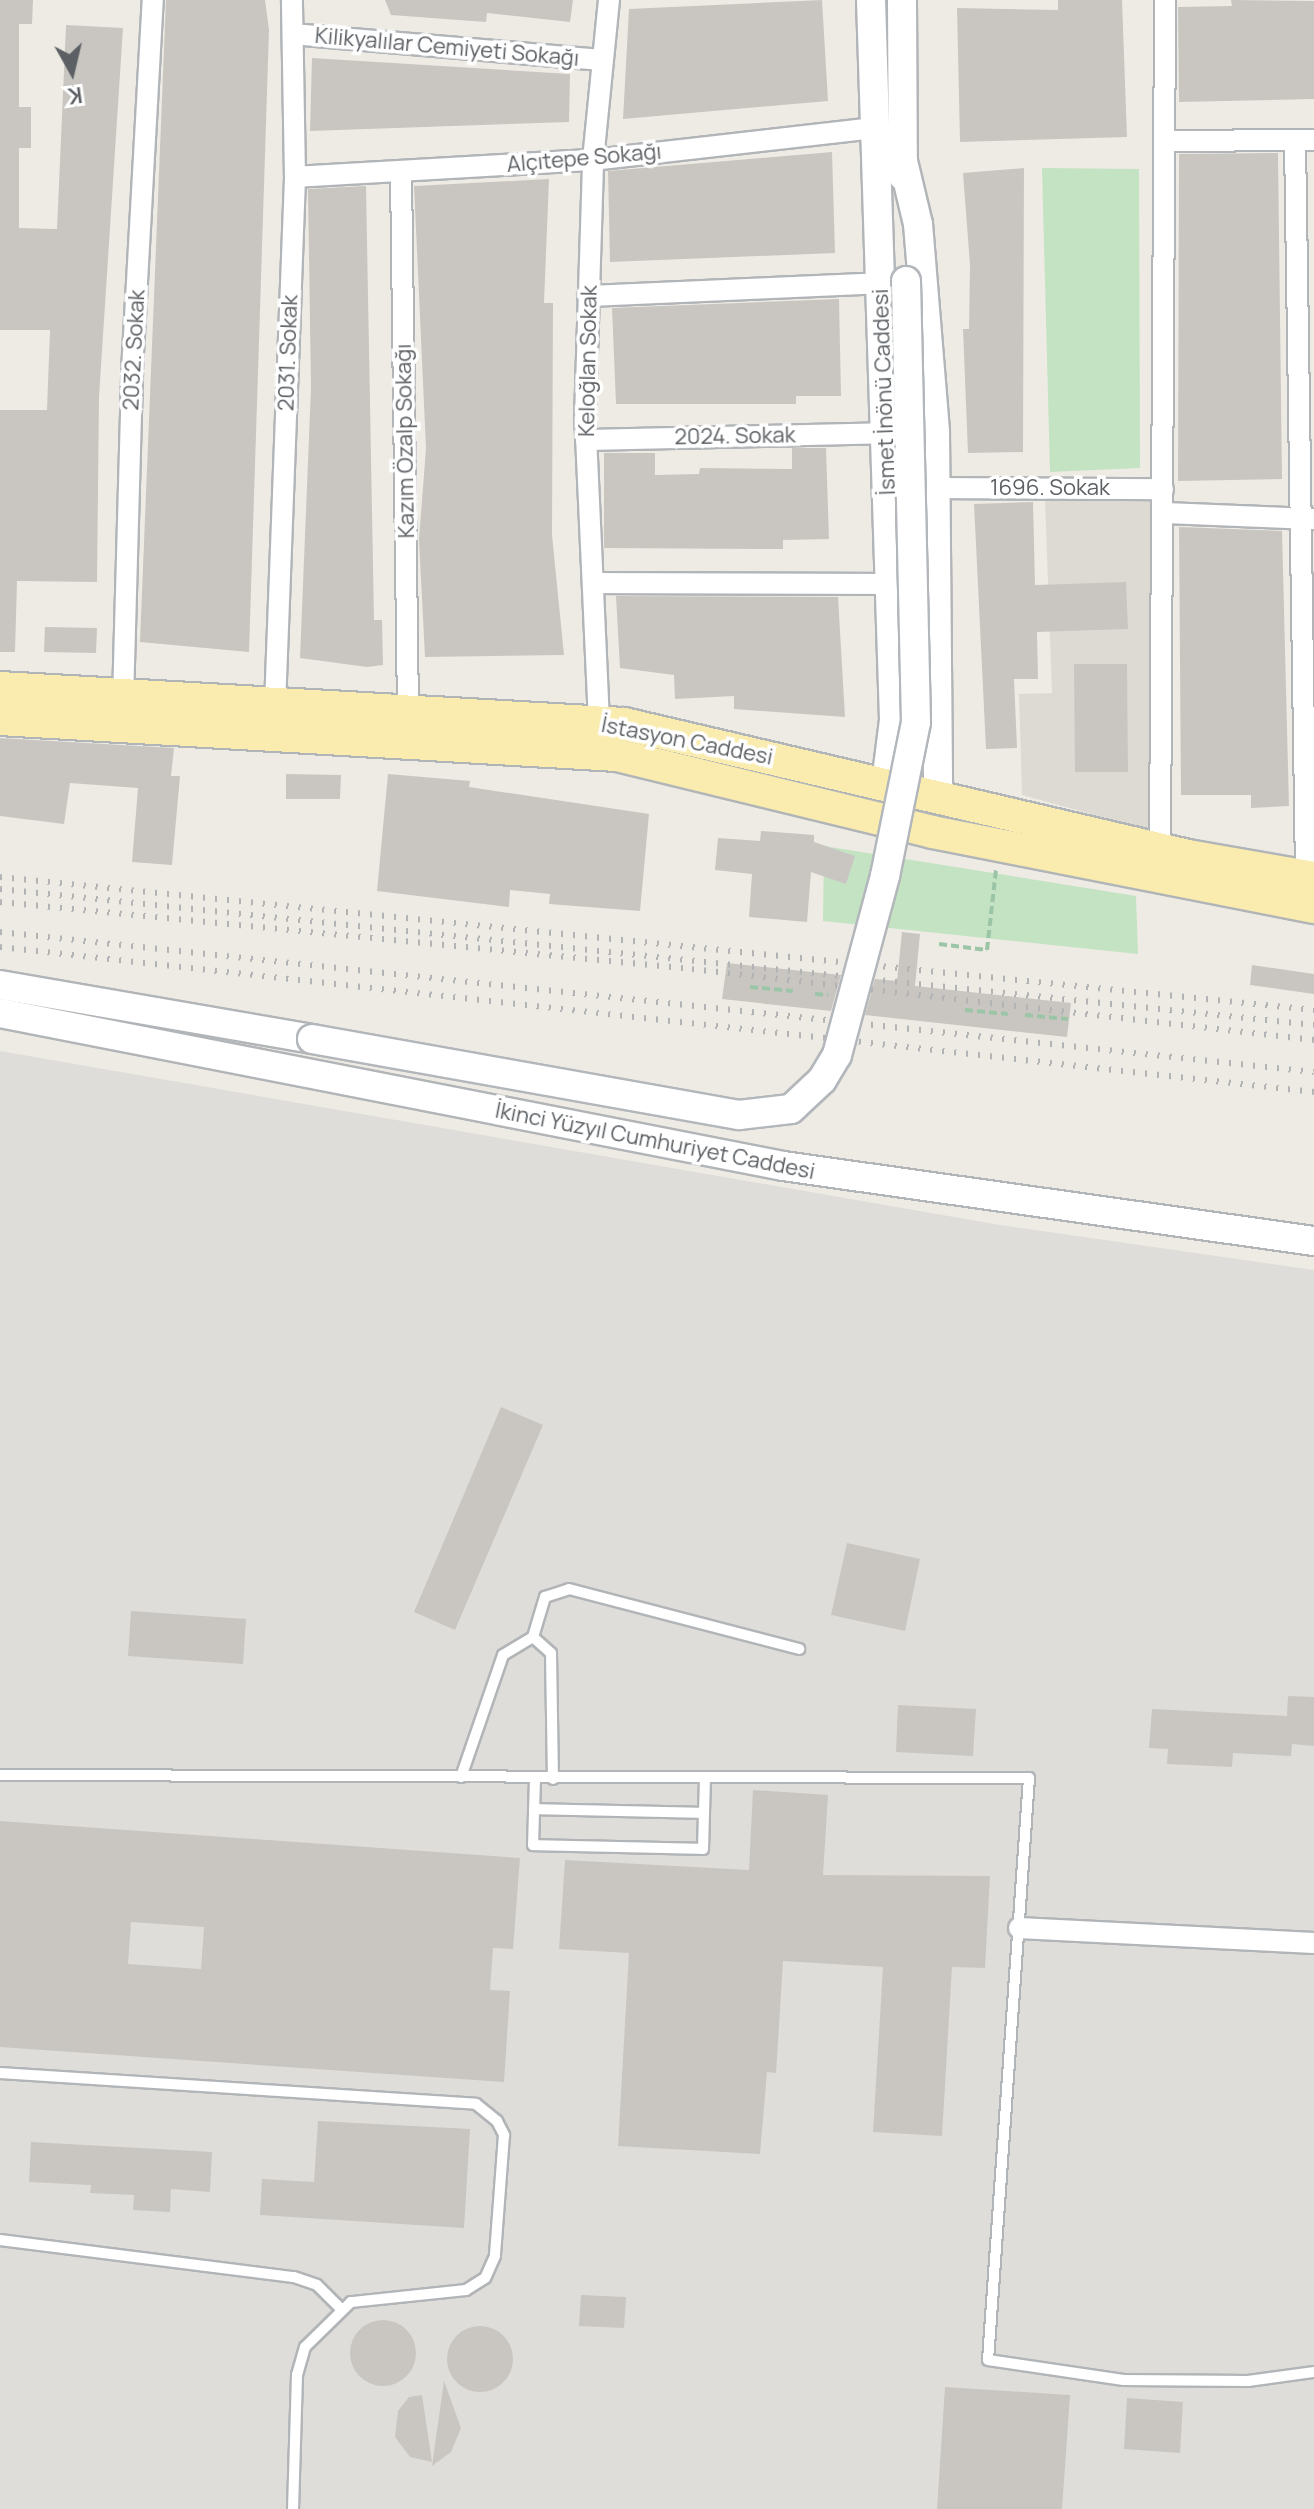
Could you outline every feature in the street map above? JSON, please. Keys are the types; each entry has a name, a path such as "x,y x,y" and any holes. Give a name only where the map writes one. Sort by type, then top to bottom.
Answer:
{"main road":[{"name":"İsmet İnönü Caddesi","path":"871,0 873,128 893,282"},
{"name":"İsmet İnönü Caddesi","path":"886,783 894,720 885,433 902,157 902,0"},
{"name":"İsmet İnönü Caddesi","path":"902,157 918,224 937,488 938,795"},
{"path":"0,985 312,1039 617,1099 753,1116 791,1109 831,1068 885,876 916,722 893,282"},
{"name":"İstasyon Caddesi","path":"0,688 123,700 599,722 938,795 1311,887"},
{"name":"İstasyon Caddesi","path":"0,719 617,755 932,832 1311,887"},
{"path":"878,819 886,783"},
{"path":"932,832 938,795"},
{"name":"İkinci Yüzyıl Cumhuriyet Caddesi","path":"0,1013 783,1166 1314,1241"}],"street":[{"name":"2032. Sokak","path":"123,700 132,371 153,0"},
{"name":"2031. Sokak","path":"275,706 295,177 292,0"},
{"path":"609,0 617,0"},
{"name":"Keloğlan Sokak","path":"599,722 586,440 593,160 609,0"},
{"path":"1160,850 1165,0"},
{"name":"Kilikyalılar Cemiyeti Sokağı","path":"293,34 601,60"},
{"name":"Alçıtepe Sokağı","path":"295,177 593,160 873,128"},
{"path":"1164,141 1305,140 1311,887"},
{"name":"Kazım Özalp Sokağı","path":"401,171 408,712"},
{"path":"588,296 893,282"},
{"name":"2024. Sokak","path":"586,440 885,433"},
{"name":"1696. Sokak","path":"937,488 1163,489"},
{"path":"1163,513 1307,518"},
{"path":"593,583 889,584"},
{"path":"1019,1928 1314,1943"}],"lane":[{"path":"461,1777 503,1655 533,1637 545,1597 569,1589 799,1649"},
{"path":"533,1637 551,1653 553,1779"},
{"path":"0,1775 535,1779 1029,1778 988,2360 1124,2380 1248,2381 1314,2372"},
{"path":"535,1779 533,1845 703,1849 705,1779"},
{"path":"534,1809 704,1813"},
{"path":"0,2073 484,2108 504,2135 490,2271 466,2290 363,2298 340,2308 300,2360 293,2509"},
{"path":"0,2240 294,2277 317,2285 340,2308"}],"path":[{"path":"939,944 987,950 999,843"},
{"path":"750,987 793,991"},
{"path":"965,1010 1008,1014"},
{"path":"1025,1015 1068,1019"}],"shaded area":[{"path":"1045,500 1150,500 1153,831 1022,795 1019,694 1052,693"},
{"path":"0,1051 1000,1225 1314,1270 1314,2509 0,2509"}],"green space":[{"path":"1042,168 1139,169 1140,468 1050,472"},
{"path":"824,846 1136,896 1138,954 823,921"}],"building":[{"path":"0,0 33,0 32,24 19,24 19,107 31,107 31,148 19,148 19,228 57,229 66,25 123,28 99,397 97,582 17,581 15,652 0,652 0,410 47,410 50,330 0,330"},
{"path":"166,0 265,0 269,30 249,652 140,642"},
{"path":"385,0 573,0 570,22 487,13 486,22 391,15"},
{"path":"822,0 828,101 623,119 629,9"},
{"path":"1058,0 1122,0 1127,137 960,142 957,8 1058,10"},
{"path":"1231,0 1314,1 1314,99 1179,102 1178,7 1232,6"},
{"path":"312,58 570,74 569,122 310,131"},
{"path":"832,152 835,253 610,262 608,171"},
{"path":"1278,153 1282,479 1178,481 1179,154"},
{"path":"1024,168 1023,452 968,453 963,329 969,329 970,265 963,173"},
{"path":"549,179 544,303 553,303 552,535 564,655 425,657 419,540 426,448 414,186"},
{"path":"366,186 374,620 382,620 383,665 367,667 300,658 311,388 308,189"},
{"path":"839,299 841,396 796,396 796,404 616,404 612,308"},
{"path":"792,448 826,448 829,539 783,540 783,549 604,548 604,453 655,453 655,475 699,474 700,468 792,469"},
{"path":"1033,502 1035,585 1126,582 1128,629 1037,632 1038,679 1014,679 1017,748 986,749 974,504"},
{"path":"1179,527 1282,531 1289,806 1251,808 1251,795 1181,795"},
{"path":"616,596 838,597 845,717 734,709 734,696 675,699 674,675 620,668"},
{"path":"45,627 97,628 96,653 44,652"},
{"path":"1074,664 1127,664 1128,772 1075,772"},
{"path":"0,738 174,748 171,776 180,776 172,865 132,862 138,788 70,783 64,824 0,816"},
{"path":"286,774 341,775 340,799 286,799"},
{"path":"388,774 470,781 469,787 649,814 640,911 549,904 550,894 510,890 509,907 377,891"},
{"path":"761,831 814,835 814,842 855,856 846,884 811,872 807,922 749,917 752,874 715,870 718,838 760,841"},
{"path":"902,932 920,934 915,986 1071,1003 1067,1037 865,1015 875,979 897,981"},
{"path":"727,963 841,975 831,1011 722,999"},
{"path":"1252,965 1314,974 1314,994 1250,985"},
{"path":"501,1407 543,1425 455,1630 414,1612"},
{"path":"847,1543 920,1559 905,1631 831,1615"},
{"path":"131,1611 246,1619 243,1664 128,1656"},
{"path":"1288,1696 1314,1697 1314,1746 1292,1744 1291,1756 1233,1753 1232,1767 1167,1764 1168,1749 1149,1748 1152,1709 1287,1716"},
{"path":"898,1705 976,1709 973,1756 896,1752"},
{"path":"753,1790 828,1795 823,1875 990,1876 985,1968 952,1967 942,2136 873,2132 883,1967 783,1961 776,2073 767,2072 760,2154 618,2146 629,1953 559,1949 565,1860 749,1870"},
{"path":"0,1821 520,1858 513,1949 493,1948 490,1990 510,1991 504,2082 0,2047","holes":["131,1922 204,1927 201,1969 128,1964"]},
{"path":"318,2121 470,2129 464,2228 260,2215 262,2179 314,2182"},
{"path":"31,2142 212,2152 210,2192 171,2189 170,2212 133,2210 134,2195 90,2193 91,2185 29,2182"},
{"path":"581,2295 626,2297 624,2328 579,2326"},
{"path":"376,2320 390,2320 402,2325 411,2334 416,2353 414,2366 407,2377 390,2386 376,2386 364,2381 355,2372 350,2360 350,2346 355,2334 364,2325"},
{"path":"473,2326 487,2326 499,2331 508,2340 513,2359 511,2372 504,2383 487,2392 473,2392 461,2387 452,2378 447,2366 447,2352 452,2340 461,2331"},
{"path":"444,2381 461,2428 451,2452 432,2466"},
{"path":"945,2387 1070,2395 1062,2509 937,2509"},
{"path":"422,2395 432,2462 410,2457 395,2437 398,2411 409,2397"},
{"path":"1127,2398 1183,2402 1180,2453 1124,2449"}],"railway":[{"path":"0,877 1314,1010"},
{"path":"0,889 1314,1025"},
{"path":"0,902 692,969 1314,1040"},
{"path":"0,932 1314,1072"},
{"path":"0,947 1314,1092"}]}
